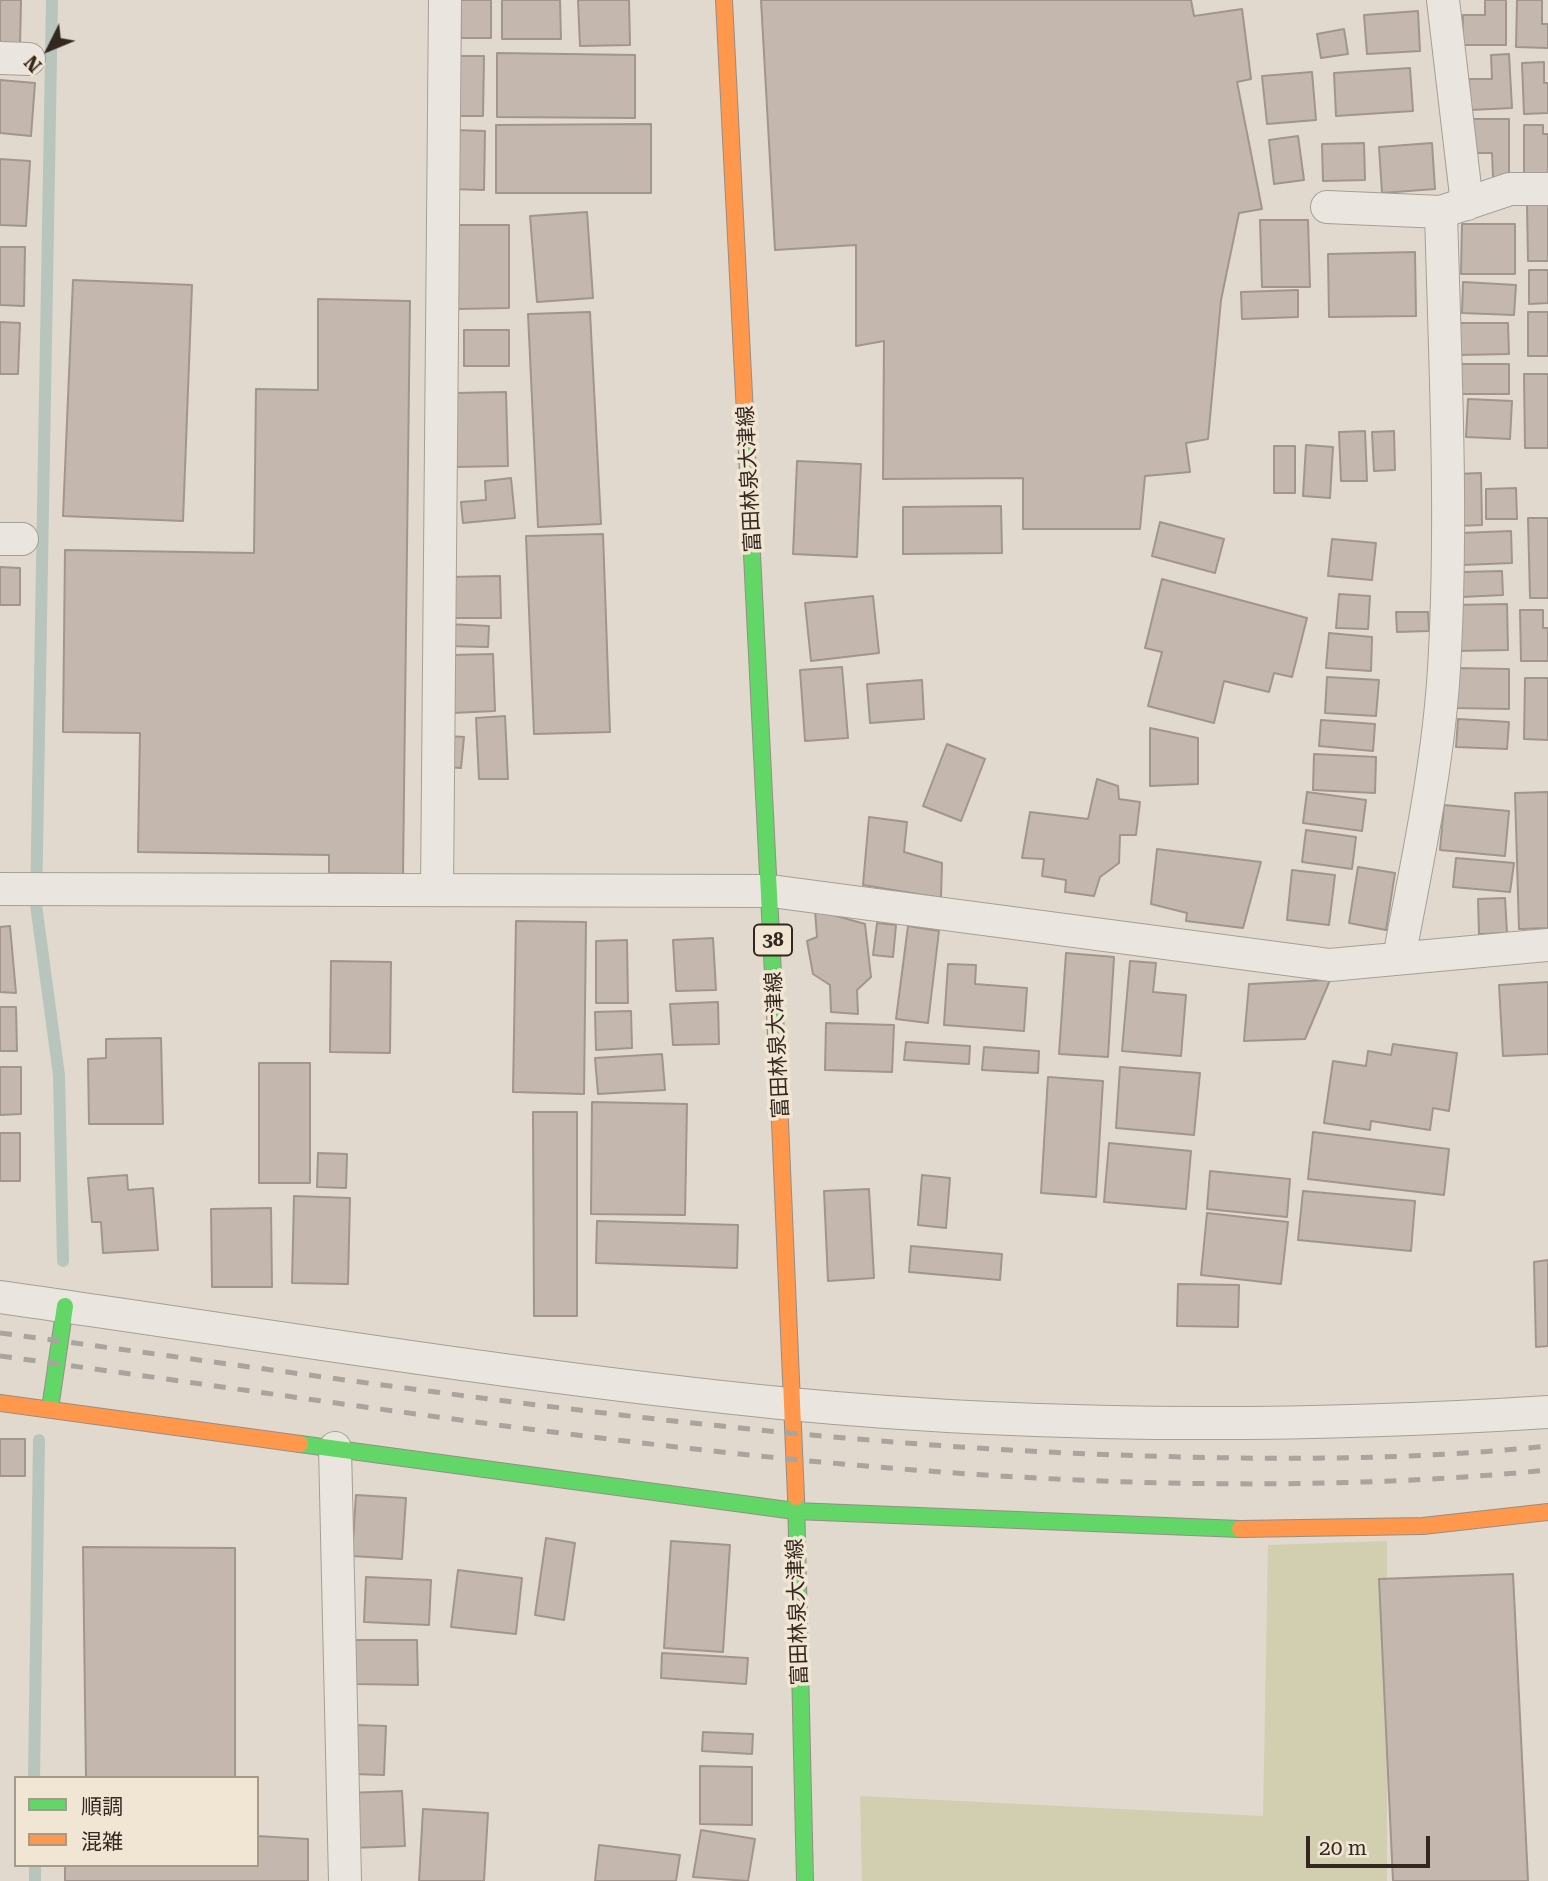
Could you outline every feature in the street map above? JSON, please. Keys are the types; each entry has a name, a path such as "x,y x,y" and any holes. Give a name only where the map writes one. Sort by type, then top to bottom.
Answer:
{"main road":[{"name":"富田林泉大津線","path":"724,0 771,891 794,1404 806,1881"},
{"path":"50,1409 65,1306"},
{"path":"0,1403 795,1511 1256,1531 1423,1526 1548,1512"}],"street":[{"path":"438,890 445,0"},
{"path":"1399,958 1432,786 1444,671 1449,555 1454,208 1443,0"},
{"path":"1327,206 1454,208 1510,189 1548,189"},
{"path":"4,889 771,891 1330,965 1548,945"},
{"path":"0,1297 604,1383 794,1404 1065,1422 1252,1425 1548,1412"},
{"path":"335,1448 345,1881"}],"shaded area":[{"path":"1387,1541 1387,1881 862,1881 860,1796 1263,1816 1268,1545"}],"building":[{"path":"0,0 21,0 20,47 0,47"},
{"path":"460,0 491,0 491,38 461,38"},
{"path":"502,0 560,0 561,39 502,39"},
{"path":"578,0 629,0 630,45 580,46"},
{"path":"761,0 1191,0 1194,16 1242,9 1251,79 1237,82 1262,209 1239,213 1221,300 1208,439 1186,443 1190,472 1145,476 1140,529 1023,529 1023,478 883,479 884,341 856,346 856,245 775,250"},
{"path":"1485,0 1506,0 1506,45 1462,45 1463,15 1485,15"},
{"path":"1517,0 1542,0 1542,24 1548,24 1548,48 1516,47"},
{"path":"1418,11 1420,51 1367,54 1364,15"},
{"path":"1344,29 1348,54 1321,58 1317,34"},
{"path":"497,53 635,55 635,118 497,117"},
{"path":"1509,54 1512,108 1470,110 1469,79 1492,79 1491,55"},
{"path":"459,56 484,56 483,116 458,116"},
{"path":"1544,62 1544,83 1548,83 1548,113 1524,114 1522,63"},
{"path":"1410,68 1413,111 1336,116 1334,73"},
{"path":"1312,72 1316,120 1267,124 1262,76"},
{"path":"0,80 35,83 31,136 0,133"},
{"path":"1473,119 1509,119 1509,177 1493,177 1492,153 1473,153"},
{"path":"651,124 651,193 496,193 496,125"},
{"path":"1524,125 1543,125 1543,134 1548,134 1548,177 1524,177"},
{"path":"453,130 485,131 484,190 451,189"},
{"path":"1298,136 1304,180 1274,184 1269,140"},
{"path":"1364,143 1365,180 1323,181 1322,144"},
{"path":"1432,143 1435,189 1382,193 1379,147"},
{"path":"0,159 30,161 26,226 0,225"},
{"path":"1527,205 1548,205 1548,261 1528,261"},
{"path":"587,212 593,298 537,302 530,216"},
{"path":"1260,220 1308,220 1310,287 1262,287"},
{"path":"1462,224 1515,224 1515,274 1461,274"},
{"path":"456,225 509,225 509,308 457,309"},
{"path":"0,247 25,247 24,306 0,305"},
{"path":"1415,252 1416,316 1329,317 1328,254"},
{"path":"1529,270 1548,270 1548,303 1529,304"},
{"path":"73,280 192,285 183,521 63,516"},
{"path":"1463,282 1516,285 1514,315 1462,313"},
{"path":"1298,290 1298,317 1242,319 1241,292"},
{"path":"318,299 410,301 403,874 329,873 329,855 138,852 140,733 63,732 65,550 254,553 256,389 318,390"},
{"path":"590,312 601,524 538,527 528,314"},
{"path":"1528,312 1548,312 1548,356 1528,356"},
{"path":"0,322 20,323 18,374 0,374"},
{"path":"1458,323 1508,323 1509,354 1458,355"},
{"path":"464,330 509,330 509,366 464,366"},
{"path":"1459,364 1509,364 1509,394 1460,394"},
{"path":"1524,374 1548,374 1548,448 1525,448"},
{"path":"506,392 508,466 455,467 454,393"},
{"path":"1468,399 1512,401 1510,439 1466,437"},
{"path":"1365,431 1367,481 1341,481 1339,432"},
{"path":"1394,431 1395,470 1374,471 1372,432"},
{"path":"1306,445 1333,447 1330,498 1303,496"},
{"path":"1274,446 1295,446 1295,493 1274,493"},
{"path":"797,461 861,464 857,557 793,554"},
{"path":"1481,473 1482,525 1457,526 1455,474"},
{"path":"511,478 515,518 463,523 461,502 486,500 485,481"},
{"path":"1516,488 1517,519 1486,519 1486,489"},
{"path":"1001,506 1002,553 903,554 903,507"},
{"path":"1528,518 1548,518 1548,598 1530,598"},
{"path":"1160,522 1224,539 1215,573 1152,556"},
{"path":"1511,531 1512,563 1461,565 1460,533"},
{"path":"603,534 610,732 534,734 526,536"},
{"path":"1332,539 1376,543 1372,580 1328,576"},
{"path":"0,567 20,568 20,605 0,605"},
{"path":"1502,571 1503,595 1462,597 1462,572"},
{"path":"500,576 501,618 448,618 448,577"},
{"path":"1162,579 1307,618 1292,677 1274,673 1269,692 1224,681 1214,723 1148,706 1162,652 1145,648"},
{"path":"1339,594 1370,596 1368,629 1336,628"},
{"path":"873,596 879,653 811,661 805,603"},
{"path":"1507,604 1508,650 1456,651 1454,605"},
{"path":"1520,610 1543,610 1543,628 1548,628 1548,661 1521,661"},
{"path":"1396,612 1428,612 1429,631 1397,632"},
{"path":"448,624 489,626 488,647 447,646"},
{"path":"1329,633 1372,637 1371,671 1326,668"},
{"path":"493,654 495,711 452,713 451,655"},
{"path":"842,667 848,738 805,741 800,670"},
{"path":"1457,668 1509,669 1509,709 1456,708"},
{"path":"1327,677 1379,680 1376,716 1325,713"},
{"path":"1525,678 1548,678 1548,740 1524,739"},
{"path":"922,680 924,719 870,723 867,684"},
{"path":"505,716 508,779 479,779 476,718"},
{"path":"1458,719 1509,722 1507,749 1456,747"},
{"path":"1321,720 1375,724 1373,751 1319,746"},
{"path":"1150,728 1198,738 1198,784 1150,786"},
{"path":"449,736 464,737 461,768 447,767"},
{"path":"947,744 985,759 961,821 923,806"},
{"path":"1314,754 1376,757 1375,793 1313,790"},
{"path":"1097,779 1118,786 1119,799 1140,802 1136,835 1120,835 1119,863 1100,877 1094,896 1065,892 1066,880 1042,876 1044,859 1022,858 1030,812 1088,819"},
{"path":"1307,792 1366,800 1362,831 1303,823"},
{"path":"1548,792 1548,928 1519,929 1515,793"},
{"path":"1444,805 1509,811 1505,856 1440,850"},
{"path":"869,817 907,822 904,852 942,863 941,898 863,885"},
{"path":"1306,830 1356,837 1352,869 1302,862"},
{"path":"1157,849 1261,862 1243,928 1186,921 1187,913 1151,904"},
{"path":"1456,858 1514,863 1510,892 1453,887"},
{"path":"1358,867 1395,873 1386,930 1349,923"},
{"path":"1292,870 1335,875 1329,925 1287,920"},
{"path":"1505,898 1507,933 1479,934 1478,899"},
{"path":"815,910 865,924 871,977 857,990 858,1014 831,1012 830,985 813,974 807,941 817,937"},
{"path":"516,921 586,922 584,1094 513,1092"},
{"path":"877,923 896,925 893,957 873,955"},
{"path":"10,926 16,993 0,992 0,927"},
{"path":"908,926 939,931 928,1023 896,1019"},
{"path":"713,938 716,990 676,991 673,940"},
{"path":"627,940 628,1003 596,1003 596,941"},
{"path":"1066,953 1114,957 1108,1057 1059,1054"},
{"path":"331,961 391,962 390,1053 330,1052"},
{"path":"1130,961 1156,963 1153,992 1186,995 1181,1056 1122,1051"},
{"path":"948,964 976,965 975,984 1027,988 1024,1031 944,1025"},
{"path":"1330,980 1305,1039 1244,1041 1249,984"},
{"path":"1548,982 1548,1054 1503,1056 1499,985"},
{"path":"718,1002 719,1044 673,1045 670,1004"},
{"path":"0,1007 16,1007 17,1051 0,1051"},
{"path":"631,1011 632,1048 596,1050 595,1012"},
{"path":"826,1023 894,1025 892,1072 825,1070"},
{"path":"161,1038 163,1124 89,1124 88,1059 106,1058 106,1039"},
{"path":"906,1042 970,1046 969,1064 904,1060"},
{"path":"1393,1044 1457,1053 1449,1111 1433,1108 1430,1130 1371,1121 1370,1130 1324,1123 1333,1061 1366,1066 1368,1051 1391,1055"},
{"path":"984,1047 1039,1051 1038,1073 982,1070"},
{"path":"662,1054 665,1090 598,1094 595,1058"},
{"path":"259,1063 310,1063 310,1183 259,1183"},
{"path":"0,1067 21,1067 21,1114 0,1115"},
{"path":"1120,1067 1200,1073 1194,1135 1116,1128"},
{"path":"1048,1077 1103,1081 1096,1197 1041,1193"},
{"path":"592,1102 687,1104 685,1215 591,1214"},
{"path":"533,1112 577,1112 577,1316 534,1316"},
{"path":"1313,1132 1449,1149 1444,1195 1308,1179"},
{"path":"0,1133 20,1133 20,1181 0,1181"},
{"path":"1109,1143 1191,1151 1186,1209 1104,1202"},
{"path":"318,1153 347,1154 346,1188 317,1187"},
{"path":"1210,1171 1290,1179 1287,1217 1207,1209"},
{"path":"127,1175 128,1190 153,1188 158,1250 103,1253 101,1222 92,1222 88,1178"},
{"path":"922,1175 950,1178 946,1228 918,1225"},
{"path":"869,1189 874,1278 828,1281 824,1191"},
{"path":"1303,1191 1415,1201 1411,1251 1298,1240"},
{"path":"294,1196 350,1198 348,1284 292,1283"},
{"path":"271,1208 272,1287 212,1287 211,1209"},
{"path":"1207,1213 1288,1222 1281,1284 1201,1275"},
{"path":"597,1221 738,1225 737,1268 596,1263"},
{"path":"911,1246 1002,1254 1000,1280 909,1272"},
{"path":"1548,1260 1548,1346 1536,1347 1534,1262"},
{"path":"1178,1284 1239,1285 1238,1327 1177,1326"},
{"path":"0,1439 25,1439 25,1476 0,1476"},
{"path":"356,1495 406,1498 402,1559 352,1556"},
{"path":"546,1538 575,1543 564,1620 535,1615"},
{"path":"671,1541 730,1545 723,1652 664,1648"},
{"path":"83,1547 235,1548 235,1776 86,1776"},
{"path":"458,1570 522,1578 516,1634 451,1627"},
{"path":"1513,1574 1528,1881 1393,1881 1379,1579"},
{"path":"366,1577 431,1580 429,1625 364,1622"},
{"path":"354,1640 417,1640 418,1685 355,1684"},
{"path":"662,1653 748,1658 746,1684 661,1678"},
{"path":"355,1725 386,1726 384,1775 352,1774"},
{"path":"703,1732 753,1734 752,1754 702,1751"},
{"path":"700,1766 752,1767 752,1825 700,1824"},
{"path":"402,1791 405,1846 351,1848 347,1793"},
{"path":"423,1809 488,1813 484,1881 419,1881"},
{"path":"701,1830 755,1839 748,1881 693,1877"},
{"path":"259,1836 308,1839 308,1881 65,1881 65,1867 259,1867"},
{"path":"599,1845 680,1855 676,1881 595,1881"}],"waterway":[{"path":"52,0 36,905 59,1075 63,1261"},
{"path":"34,1776 39,1440"},
{"path":"35,1867 35,1881"}],"railway":[{"path":"0,1333 558,1408 698,1424 978,1448 1118,1455 1279,1458 1387,1457 1548,1446"},
{"path":"0,1356 577,1435 772,1457 967,1474 1162,1483 1356,1482 1548,1470"}],"traffic: fast":[{"path":"746,434 778,1075"},
{"path":"50,1409 65,1306"},
{"path":"300,1444 795,1511 1240,1529"},
{"path":"796,1497 805,1881"}],"traffic: slow":[{"path":"724,0 746,434"},
{"path":"778,1075 796,1497"},
{"path":"0,1403 300,1444"},
{"path":"1240,1529 1423,1526 1548,1512"}]}
